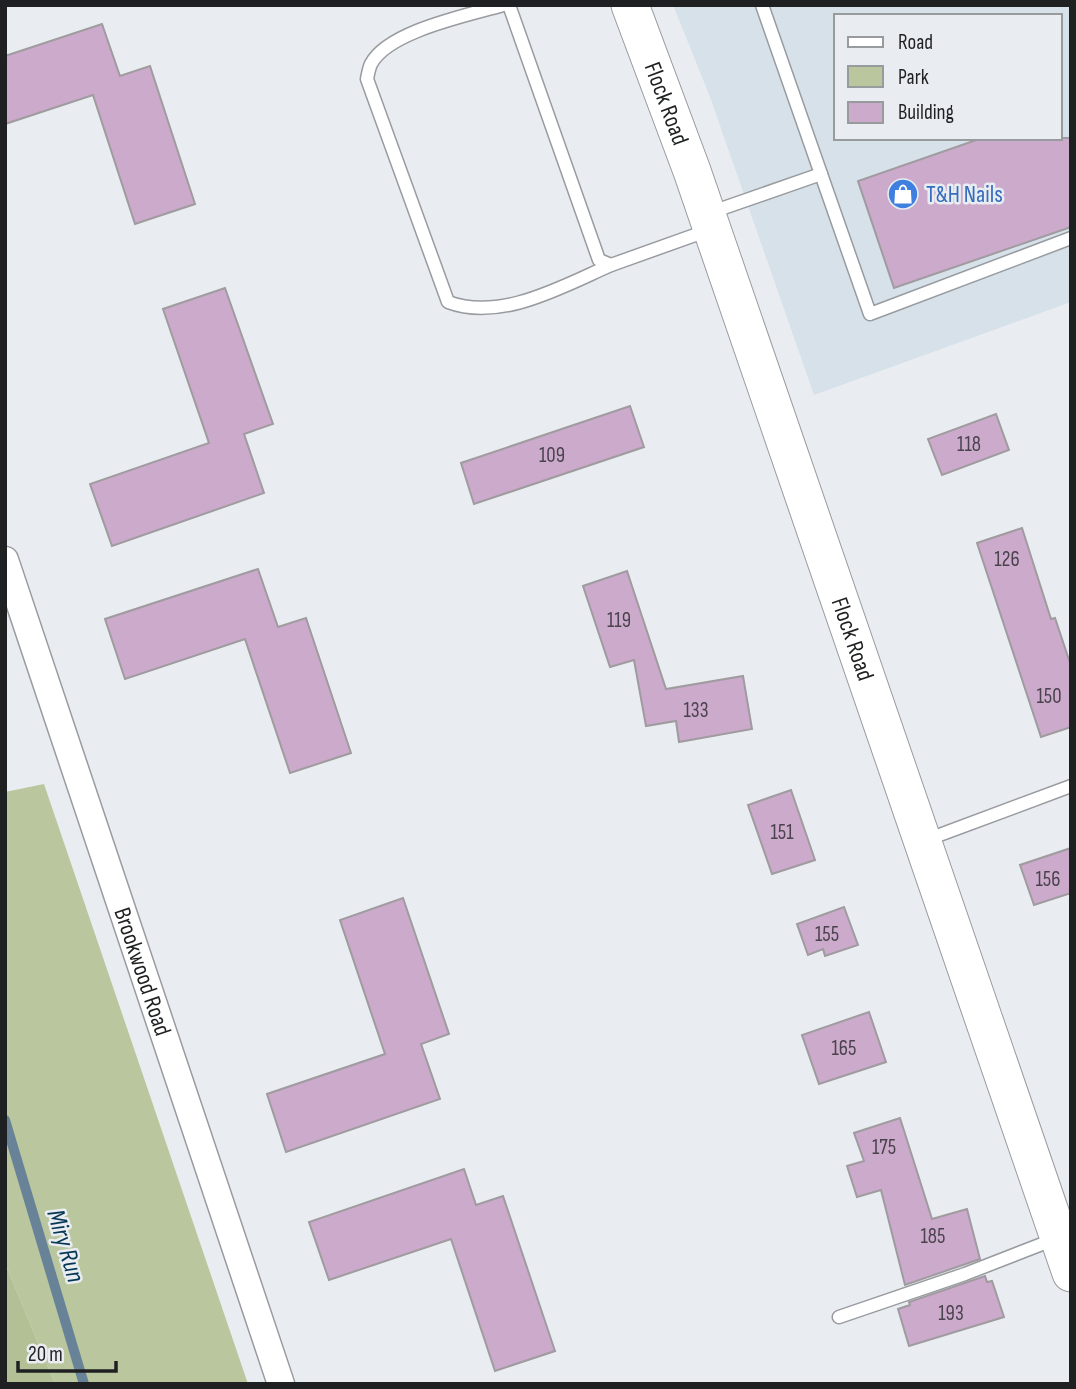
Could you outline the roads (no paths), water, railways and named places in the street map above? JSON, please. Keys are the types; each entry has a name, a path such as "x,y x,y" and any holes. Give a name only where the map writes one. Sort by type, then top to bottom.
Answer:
{"main road":[{"name":"Flock Road","path":"630,5 709,221 1071,1273"}],"street":[{"name":"Brookwood Road","path":"5,560 281,1384"}],"lane":[{"path":"503,5 411,33 379,54 371,64 367,79 448,302 466,308 511,305 561,287 821,174"},
{"path":"509,5 599,260 611,265"},
{"path":"762,5 870,314 1071,238"},
{"path":"922,841 1071,786"},
{"path":"839,1317 965,1274 1059,1238"}],"waterway":[{"name":"Miry Run","path":"5,1120 84,1384"}],"place":[{"name":"T&H Nails","path":"903,194"}]}
